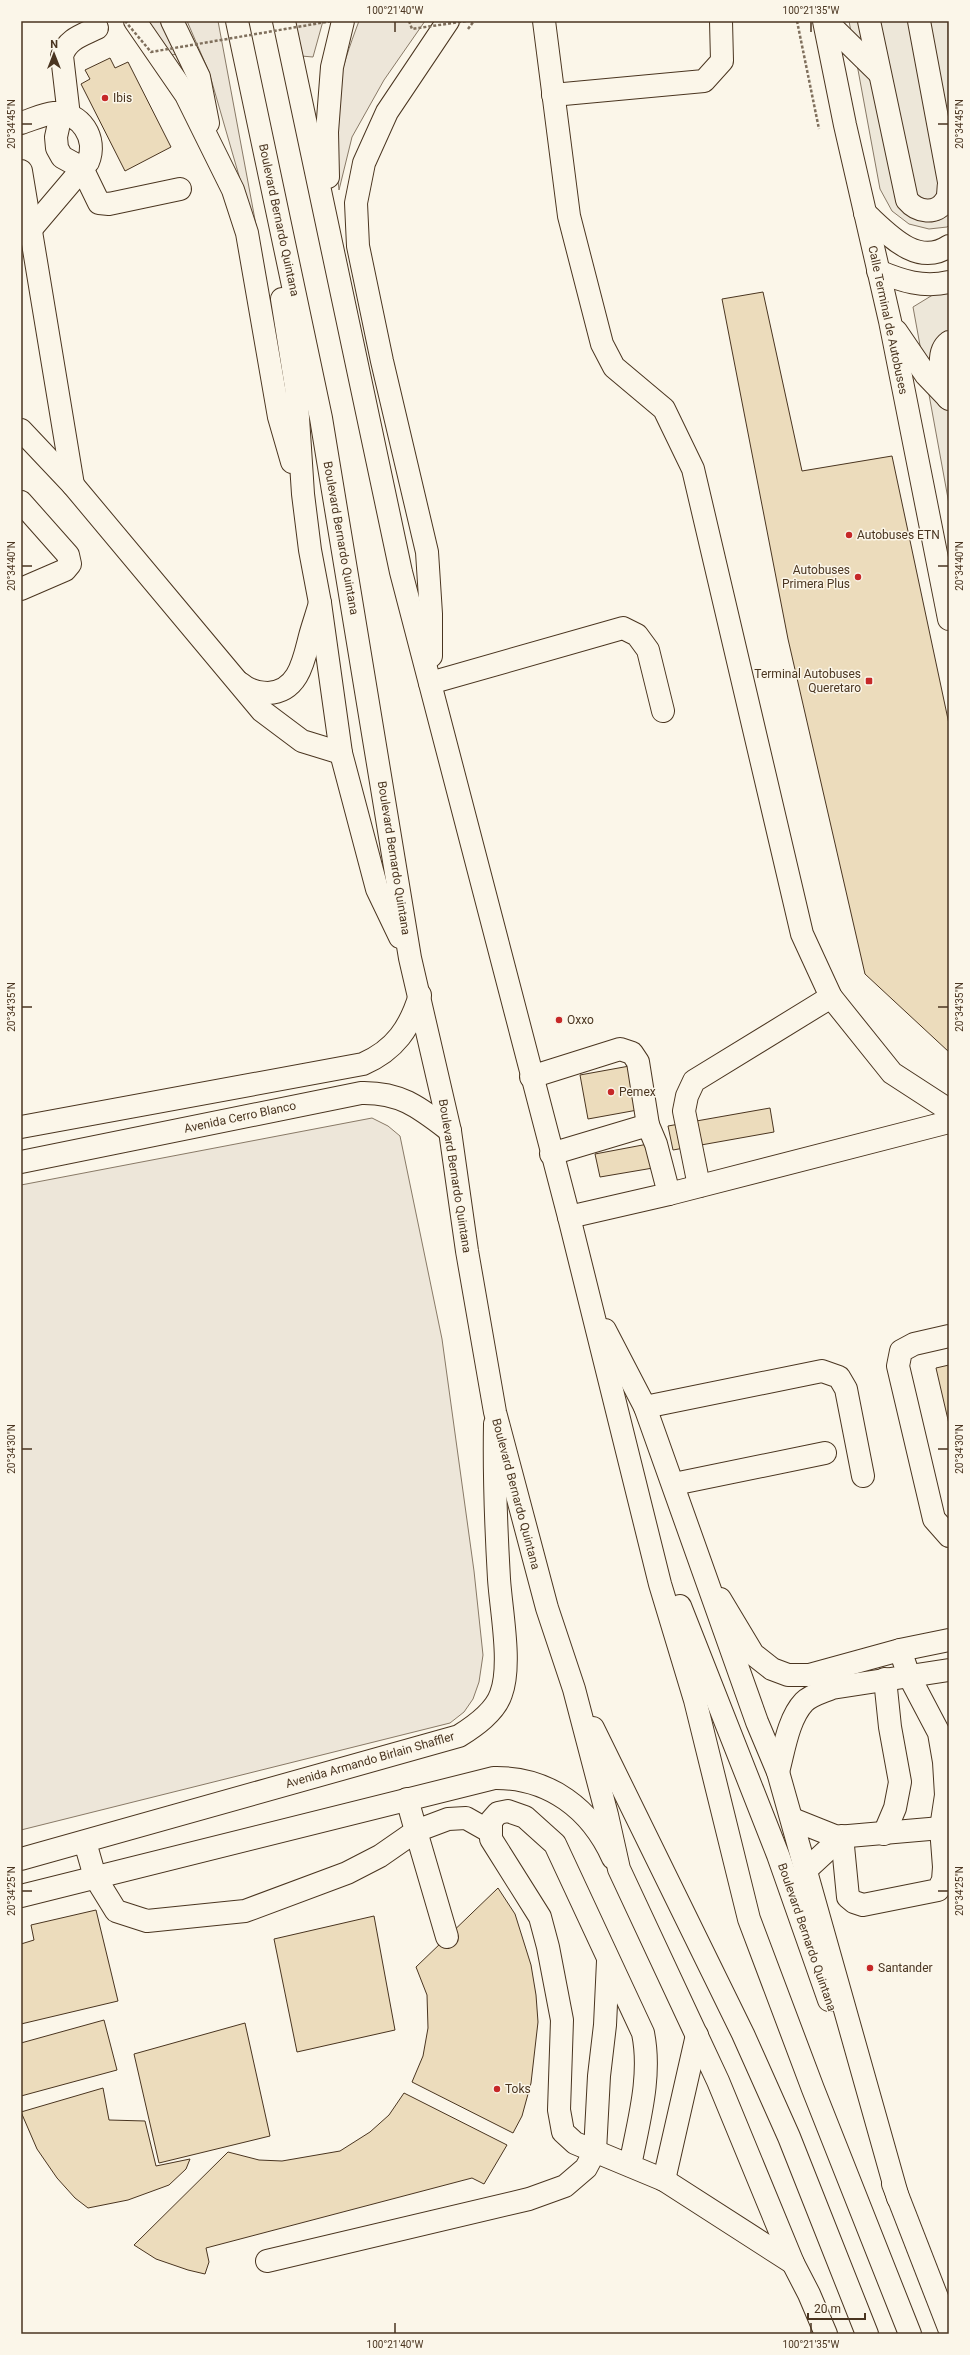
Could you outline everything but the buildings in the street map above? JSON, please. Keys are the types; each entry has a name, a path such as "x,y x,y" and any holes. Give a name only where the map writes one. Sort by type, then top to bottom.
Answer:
{"main road":[{"path":"135,21 186,95 233,190 247,233 279,417 304,494"},
{"path":"172,21 199,77 214,151"},
{"name":"Boulevard Bernardo Quintana","path":"237,21 248,80 276,203 321,418 410,958 420,995 450,1131 467,1251 495,1412 547,1608 574,1689 596,1778 608,1815 619,1869 697,2035 793,2263 809,2294 826,2334"},
{"name":"Boulevard Bernardo Quintana","path":"284,21 328,222 401,572 551,1154 569,1217 587,1295 669,1618 695,1700 749,1919 813,2089 910,2334"},
{"path":"328,222 327,132 332,67 343,21"},
{"path":"448,21 387,112 364,163 356,203 358,246 382,361 428,552 431,614 430,683 623,628 637,635 648,650 664,711"},
{"path":"544,21 569,216 602,344 614,367 664,409 692,469 802,934 832,997 892,1074 949,1110"},
{"path":"553,95 704,81 722,61 721,21"},
{"path":"818,21 828,47"},
{"path":"825,21 878,72"},
{"name":"Calle Terminal de Autobuses","path":"825,21 828,47 890,321 949,619"},
{"path":"869,21 878,72 907,200 914,208 922,211 940,207 947,198 949,183 919,21"},
{"path":"98,28 70,42 65,48 62,56 65,115 56,137 57,148 62,157 82,168 99,203 108,204 180,189"},
{"path":"21,123 54,113 65,115 86,128 91,141 92,153 88,162 32,228"},
{"path":"21,171 32,228 73,485"},
{"path":"276,203 277,270 296,387 304,494 341,753 377,889 410,958"},
{"path":"865,213 897,242 914,251 942,251 949,246"},
{"path":"878,271 904,282 920,285 949,282"},
{"path":"890,321 914,358 949,400"},
{"path":"949,342 944,346 941,356 949,400"},
{"path":"21,430 73,485 262,711 302,740 341,753"},
{"path":"21,502 68,555 70,564 65,570 23,585"},
{"path":"235,678 246,688 260,693 273,693 286,688 297,677 304,663 320,604"},
{"path":"21,1127 363,1064 376,1058 398,1040 414,1014 420,995"},
{"path":"699,1186 684,1111 686,1096 694,1081 832,997"},
{"path":"531,1077 620,1049 632,1053 638,1062 648,1125 656,1144 669,1194"},
{"name":"Avenida Cerro Blanco","path":"21,1162 361,1093 374,1092 399,1097 414,1104 450,1131"},
{"path":"569,1217 669,1194 949,1122"},
{"path":"551,1154 648,1125"},
{"path":"587,1295 645,1407 674,1484 757,1722 778,1772 807,1869 898,2198"},
{"path":"949,1336 914,1344 901,1351 898,1366 934,1519 949,1536"},
{"path":"645,1407 822,1371 839,1376 846,1389 863,1476"},
{"name":"Avenida Armando Birlain Shaffler","path":"21,1859 459,1736 490,1712 501,1695 506,1666 494,1496 495,1412"},
{"path":"674,1484 825,1454"},
{"name":"Boulevard Bernardo Quintana","path":"653,1551 686,1620 778,1855 898,2198 949,2328"},
{"path":"705,1573 737,1631 753,1654 772,1669 788,1675 809,1675 900,1650 949,1640"},
{"path":"840,1837 848,1897 854,1902 863,1905 938,1890 943,1880 944,1867 941,1828 946,1795 939,1733 909,1676 900,1650"},
{"path":"778,1772 791,1728 804,1702 832,1688 949,1670"},
{"path":"884,1834 895,1808 900,1782 890,1727 885,1679"},
{"name":"Boulevard Bernardo Quintana","path":"574,1689 752,2055 789,2137 867,2334"},
{"path":"21,1896 494,1778 525,1779 540,1784 564,1797 599,1831 619,1869"},
{"path":"407,1799 447,1937"},
{"path":"630,2166 644,2089 648,2054 643,2033 632,2006 608,1959 555,1844 525,1817 508,1811 498,1814 491,1821 490,1831 497,1850 540,1917 548,1947 562,2020 559,2110 563,2132 574,2143 664,2180 793,2263"},
{"path":"85,1842 95,1877 116,1911 147,1921 245,1911 347,1873 380,1856 416,1831 448,1819 466,1818 490,1831"},
{"path":"792,1819 840,1837 941,1828"},
{"path":"807,1869 840,1837"},
{"path":"267,2261 529,2199 565,2186 586,2168 595,2152 599,2076 605,2025 608,1959"},
{"path":"664,2180 697,2035"}],"path":[{"path":"125,21 151,52 332,21"},
{"path":"410,21 412,30 466,21"},
{"path":"797,21 820,129"}],"shaded area":[{"path":"146,21 160,21 180,54 170,55"},
{"path":"187,21 218,21 261,252 209,72"},
{"path":"295,21 323,21 313,57 301,56"},
{"path":"359,21 425,21 384,80 352,137 339,190 335,143 337,95 343,67"},
{"path":"849,21 948,21 949,225 947,227 929,229 909,224 892,211 880,189"},
{"path":"949,285 949,504 913,307"},
{"path":"372,1118 388,1126 400,1136 442,1339 474,1571 483,1655 479,1682 473,1699 464,1712 450,1723 21,1830 21,1185"}],"place":[{"name":"Ibis","path":"105,98"},
{"name":"Autobuses ETN","path":"849,535"},
{"name":"Autobuses Primera Plus","path":"858,577"},
{"name":"Terminal Autobuses Queretaro","path":"869,681"},
{"name":"Oxxo","path":"559,1020"},
{"name":"Pemex","path":"611,1092"},
{"name":"Santander","path":"870,1968"},
{"name":"Toks","path":"497,2089"}]}
